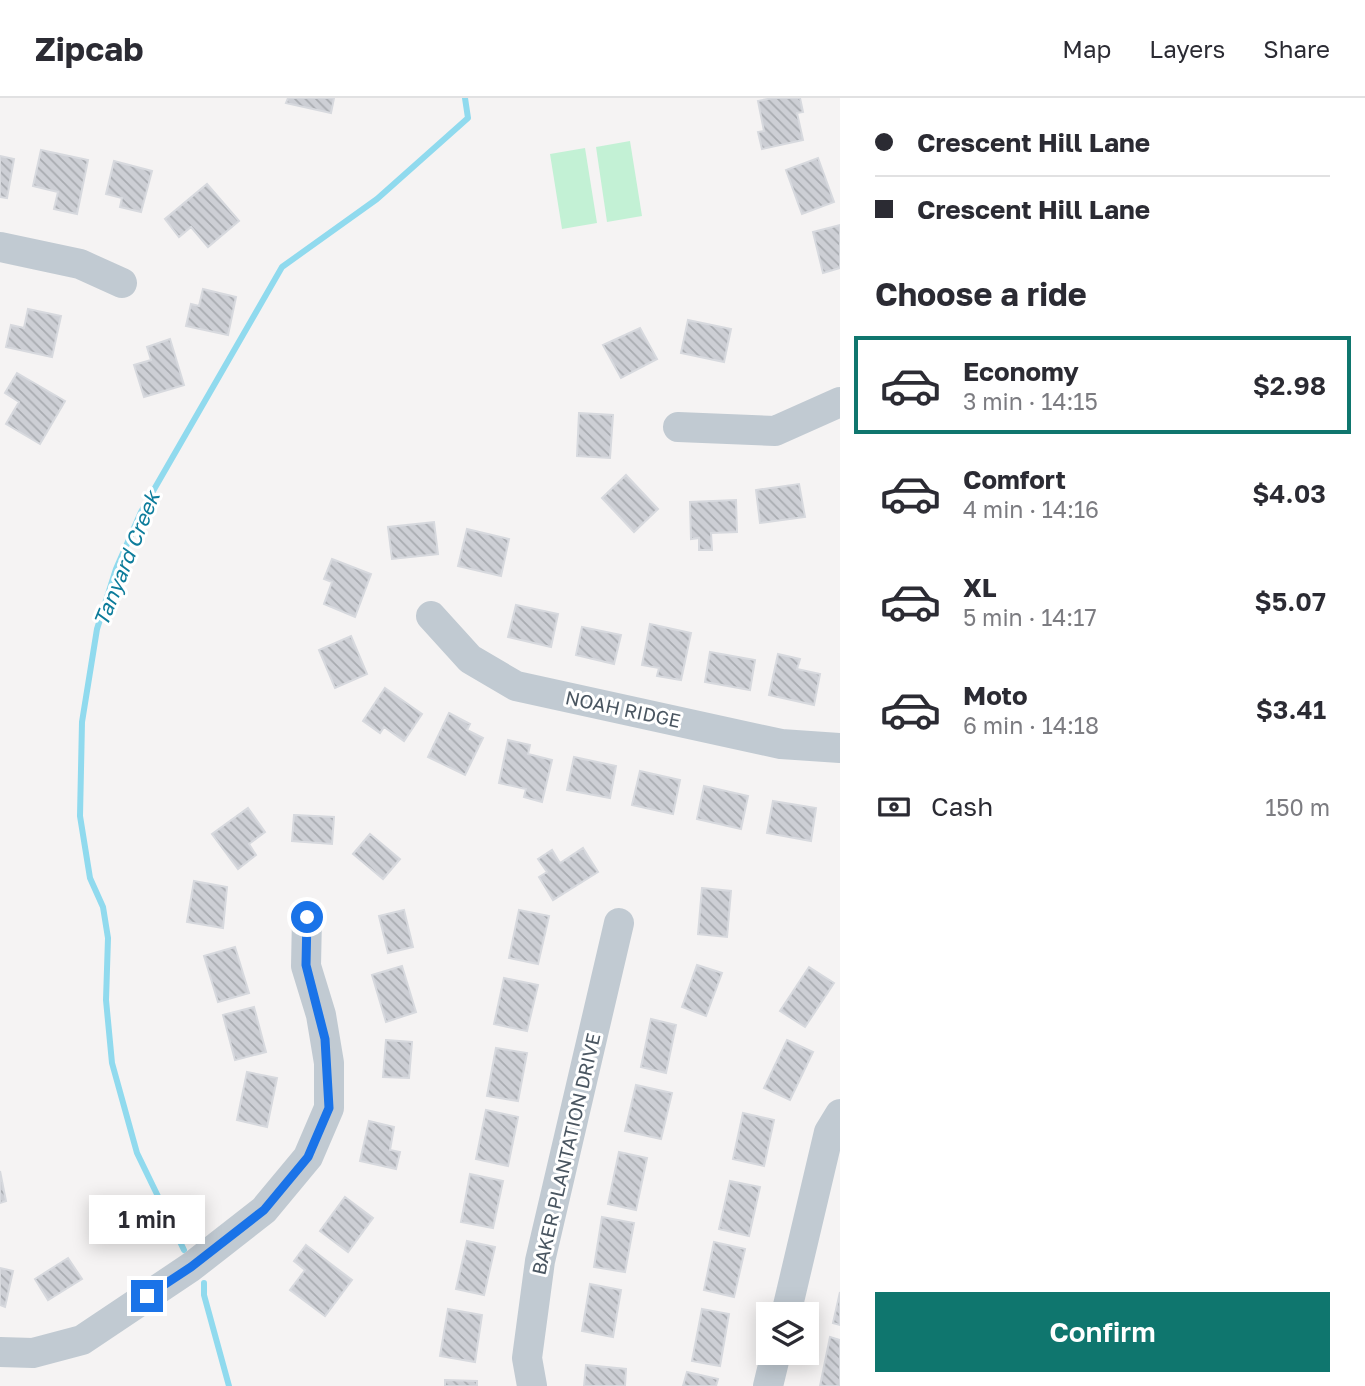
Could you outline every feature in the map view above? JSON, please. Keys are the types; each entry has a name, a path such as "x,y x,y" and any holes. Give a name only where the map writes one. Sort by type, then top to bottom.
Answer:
{"street":[{"path":"0,247 80,264 122,283"},
{"path":"678,427 775,431 840,402"},
{"name":"NOAH RIDGE","path":"431,615 470,659 516,686 781,744 840,748"},
{"path":"0,1352 33,1353 82,1340 191,1267 264,1210 308,1157 329,1108 329,1063 321,1015 306,965 307,917"},
{"name":"BAKER PLANTATION DRIVE","path":"532,1386 527,1358 540,1261 619,922"},
{"path":"789,1302 829,1132 840,1114"},
{"path":"768,1386 773,1365"}],"green space":[{"path":"630,141 642,216 607,222 596,147"},
{"path":"585,148 597,223 562,229 550,154"}],"building":[{"path":"288,98 334,98 331,113 286,103"},
{"path":"800,98 803,112 797,113 803,140 762,149 758,132 764,131 758,101"},
{"path":"41,150 88,160 77,214 54,209 58,192 33,186"},
{"path":"0,156 14,159 7,198 0,197"},
{"path":"818,158 834,202 802,214 786,170"},
{"path":"114,161 152,171 141,212 120,207 122,198 106,194"},
{"path":"207,184 239,221 208,247 191,227 179,237 165,219"},
{"path":"840,225 840,268 823,273 813,232"},
{"path":"203,289 236,297 228,335 186,326 191,304 199,306"},
{"path":"28,309 61,316 52,357 6,347 11,325 24,328"},
{"path":"688,320 731,329 724,362 681,353"},
{"path":"640,328 657,359 621,378 603,345"},
{"path":"170,339 184,385 144,397 134,365 151,360 147,347"},
{"path":"17,373 65,401 40,444 6,424 19,402 5,393"},
{"path":"579,413 613,415 610,458 577,456"},
{"path":"626,475 658,509 634,532 602,498"},
{"path":"799,484 805,517 760,523 756,490"},
{"path":"736,500 737,532 711,533 712,550 699,550 699,538 691,539 690,502"},
{"path":"434,522 438,554 392,559 388,527"},
{"path":"467,529 509,539 501,576 458,566"},
{"path":"332,559 371,574 355,617 324,604 332,582 324,579"},
{"path":"516,605 558,614 551,647 508,637"},
{"path":"650,624 691,633 681,680 657,676 659,668 642,665"},
{"path":"582,627 621,635 614,664 576,655"},
{"path":"351,636 367,674 335,688 319,650"},
{"path":"710,652 755,660 750,690 705,682"},
{"path":"778,654 800,659 797,669 820,674 814,705 769,695"},
{"path":"385,688 422,714 404,741 384,727 380,733 363,721"},
{"path":"449,713 470,724 467,730 483,738 465,775 428,757"},
{"path":"508,740 530,745 528,754 552,760 542,802 524,797 526,789 499,783"},
{"path":"574,757 616,766 610,798 567,790"},
{"path":"640,771 680,780 673,814 632,805"},
{"path":"704,786 748,796 741,829 697,819"},
{"path":"773,801 816,808 811,841 767,833"},
{"path":"248,808 265,832 249,844 256,855 238,869 212,834"},
{"path":"294,815 334,817 332,844 292,841"},
{"path":"370,834 400,859 383,879 353,854"},
{"path":"583,848 598,872 553,900 539,877 547,872 538,859 552,850 560,863"},
{"path":"194,881 227,887 223,928 187,922"},
{"path":"702,888 731,891 727,937 698,934"},
{"path":"404,910 413,947 388,953 379,916"},
{"path":"519,910 549,916 538,964 509,958"},
{"path":"235,947 249,993 218,1002 204,956"},
{"path":"697,965 722,973 706,1016 682,1007"},
{"path":"402,966 416,1012 386,1022 372,975"},
{"path":"809,967 834,983 805,1027 780,1011"},
{"path":"504,978 538,985 527,1031 494,1024"},
{"path":"254,1007 266,1052 235,1060 223,1015"},
{"path":"651,1019 676,1025 666,1073 641,1067"},
{"path":"386,1040 412,1042 409,1078 383,1077"},
{"path":"787,1040 813,1052 790,1100 764,1088"},
{"path":"496,1048 527,1053 518,1101 487,1096"},
{"path":"247,1072 277,1078 267,1127 237,1120"},
{"path":"636,1085 672,1093 661,1139 625,1131"},
{"path":"486,1110 518,1117 508,1166 476,1159"},
{"path":"743,1113 774,1120 764,1166 733,1159"},
{"path":"369,1121 394,1127 390,1150 400,1152 396,1169 360,1161"},
{"path":"619,1152 647,1158 636,1210 608,1204"},
{"path":"0,1171 6,1201 0,1203"},
{"path":"470,1174 503,1181 493,1228 461,1222"},
{"path":"730,1181 760,1187 749,1236 719,1229"},
{"path":"345,1197 373,1218 348,1252 320,1231"},
{"path":"602,1217 634,1223 625,1272 594,1267"},
{"path":"467,1241 495,1247 484,1295 456,1289"},
{"path":"714,1242 745,1249 734,1297 704,1290"},
{"path":"306,1245 352,1280 325,1316 290,1290 305,1270 294,1261"},
{"path":"68,1258 82,1279 48,1300 35,1279"},
{"path":"0,1268 13,1271 5,1307 0,1305"},
{"path":"590,1284 621,1290 613,1337 582,1331"},
{"path":"840,1292 840,1325 833,1323"},
{"path":"448,1309 482,1315 475,1362 440,1356"},
{"path":"702,1309 729,1314 720,1366 692,1361"},
{"path":"830,1337 840,1340 840,1386 820,1386"},
{"path":"586,1365 626,1369 625,1386 584,1386"},
{"path":"687,1372 718,1379 716,1386 683,1386"},
{"path":"445,1380 477,1381 477,1386 445,1386"}],"waterway":[{"name":"Tanyard Creek","path":"184,1250 137,1153 112,1063 106,1000 108,938 103,907 90,878 80,816 82,722 97,629 116,569 141,512 282,267 377,199 468,118 465,98"},
{"name":"Tanyard Creek","path":"204,1283 204,1295 229,1386"}],"route":[{"path":"147,1296 191,1267 264,1210 308,1157 329,1108 329,1063 321,1015 306,965 307,917"}]}
